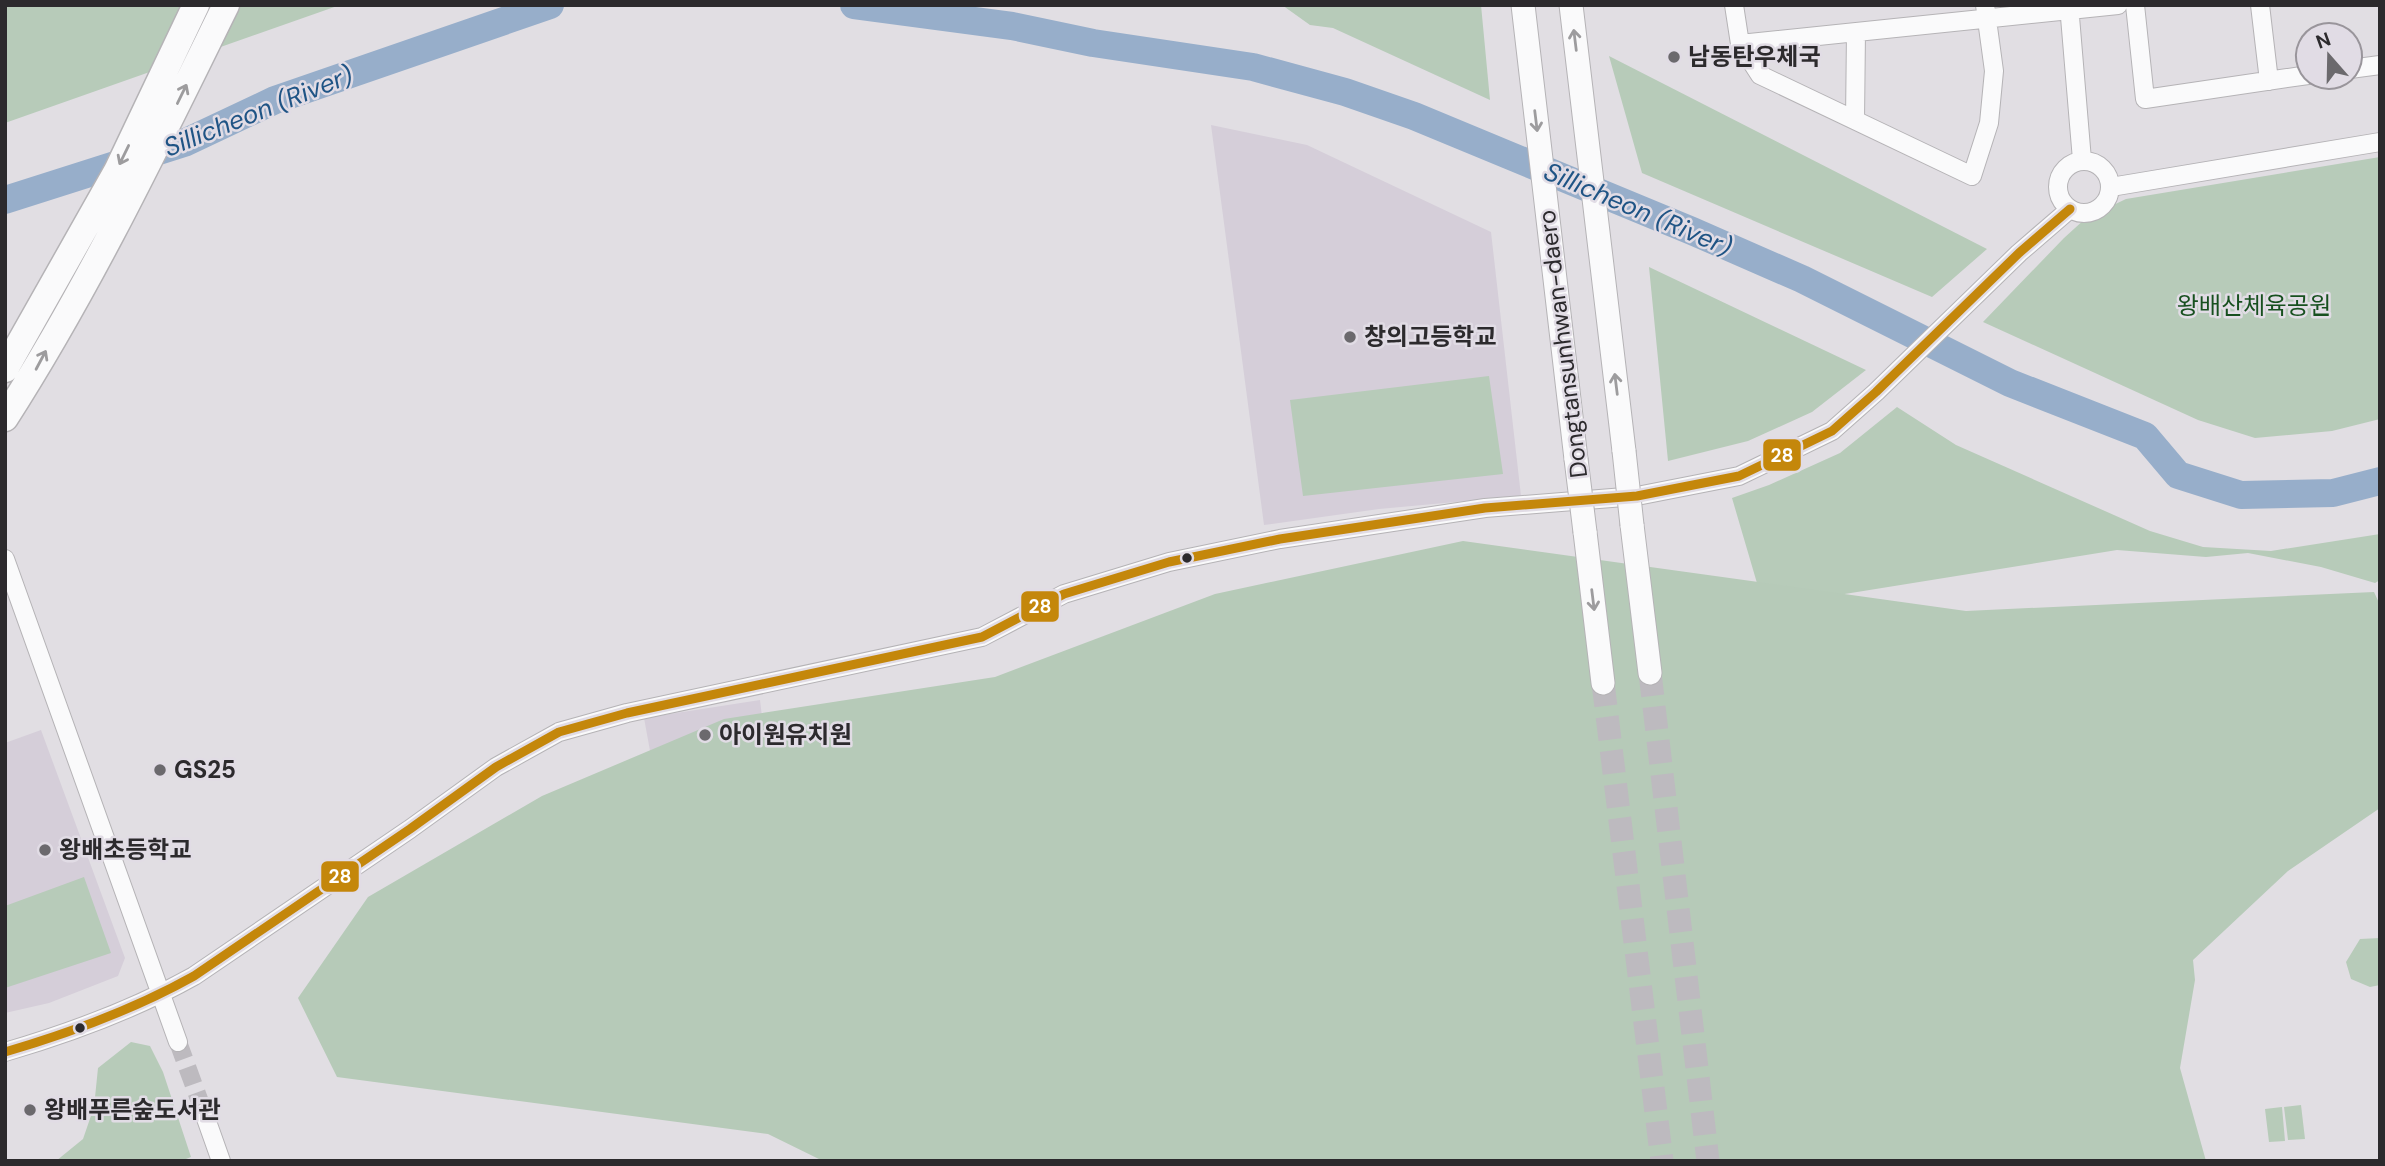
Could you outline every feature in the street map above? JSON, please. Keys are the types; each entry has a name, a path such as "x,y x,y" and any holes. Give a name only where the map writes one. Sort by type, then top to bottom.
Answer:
{"highway":[{"path":"5,369 117,171 196,5"},
{"path":"5,418 35,371 146,167 226,5"}],"main road":[{"name":"Dongtansunhwan-daero","path":"1523,5 1603,683"},
{"name":"Dongtansunhwan-daero","path":"1571,5 1650,673"}],"street":[{"path":"1734,5 1740,44 1760,75 1972,176 1989,123 1993,71 1986,12"},
{"path":"1740,44 1856,33 1986,12 2118,5"},
{"path":"2135,5 2145,99 2294,77"},
{"path":"2260,5 2269,81"},
{"path":"2069,8 2082,160"},
{"path":"1855,120 1856,33"},
{"path":"2111,187 2380,142"},
{"path":"2082,160 2091,161 2106,170 2111,187 2106,202 2093,212 2077,212 2070,209 2060,197 2059,180 2067,167 2082,160"},
{"path":"5,1052 52,1038 160,995 237,948 400,837 496,766 559,732 627,713 982,637 1064,594 1169,562 1280,539 1485,508 1637,496 1739,476 1832,431 2019,253 2070,209"},
{"path":"5,559 178,1042"},
{"path":"204,1113 219,1160"}],"shaded area":[{"path":"1211,125 1307,145 1491,232 1521,496 1379,509 1264,525"},
{"name":"아이원유치원","path":"760,700 766,751 653,767 644,718"},
{"name":"왕배초등학교","path":"41,730 125,958 118,976 49,1003 5,1013 5,743"}],"green space":[{"path":"5,5 340,5 5,123"},
{"path":"1282,5 1481,5 1490,100 1333,28 1310,25"},
{"path":"1609,56 1987,249 1932,297 1642,173"},
{"name":"왕배산체육공원","path":"2380,157 2380,419 2332,431 2255,438 2198,420 1983,322 2086,218 2126,199"},
{"path":"1649,267 1866,370 1812,412 1748,441 1668,461"},
{"path":"1489,376 1503,474 1303,496 1290,400"},
{"path":"1897,407 1956,445 2150,531 2203,547 2271,551 2380,534 2380,580 2375,583 2321,567 2248,553 2206,557 2117,550 1764,607 1732,498 1769,485 1840,453"},
{"path":"1463,541 1966,611 2374,592 2380,605 2380,808 2288,871 2193,960 2195,980 2180,1068 2206,1161 823,1161 768,1134 337,1077 298,998 368,897 542,796 724,719 995,677 1215,594"},
{"path":"84,877 111,953 5,988 5,906"},
{"path":"2380,938 2380,985 2370,987 2351,979 2346,962 2360,939"},
{"path":"131,1042 150,1046 163,1072 191,1157 181,1161 56,1161 83,1139 94,1107 98,1068"},
{"path":"2301,1105 2305,1139 2288,1140 2284,1107"},
{"path":"2282,1107 2285,1141 2269,1142 2265,1109"}],"waterway":[{"name":"Sillicheon (River)","path":"5,200 184,143 275,100 550,5"},
{"name":"Sillicheon (River)","path":"854,5 1012,26 1093,43 1253,67 1345,92 1414,116 1692,231 1802,279 2010,383 2145,436 2178,475 2241,495 2333,493 2380,481"}],"tunnel":[{"path":"1650,673 1708,1161"},
{"path":"1603,683 1662,1161"},
{"path":"178,1042 204,1113"}],"transit line":[{"name":"28","path":"5,1052 102,1019 194,976 496,767 559,732 627,713 982,637 1064,594 1169,562 1280,539 1485,508 1637,496 1739,476 1832,431 2019,253 2070,209"}],"place":[{"name":"남동탄우체국","path":"1674,57"},
{"name":"창의고등학교","path":"1350,337"},
{"name":"아이원유치원","path":"705,735"},
{"name":"GS25","path":"160,770"},
{"name":"왕배초등학교","path":"45,850"},
{"name":"왕배푸른숲도서관","path":"30,1110"}]}
